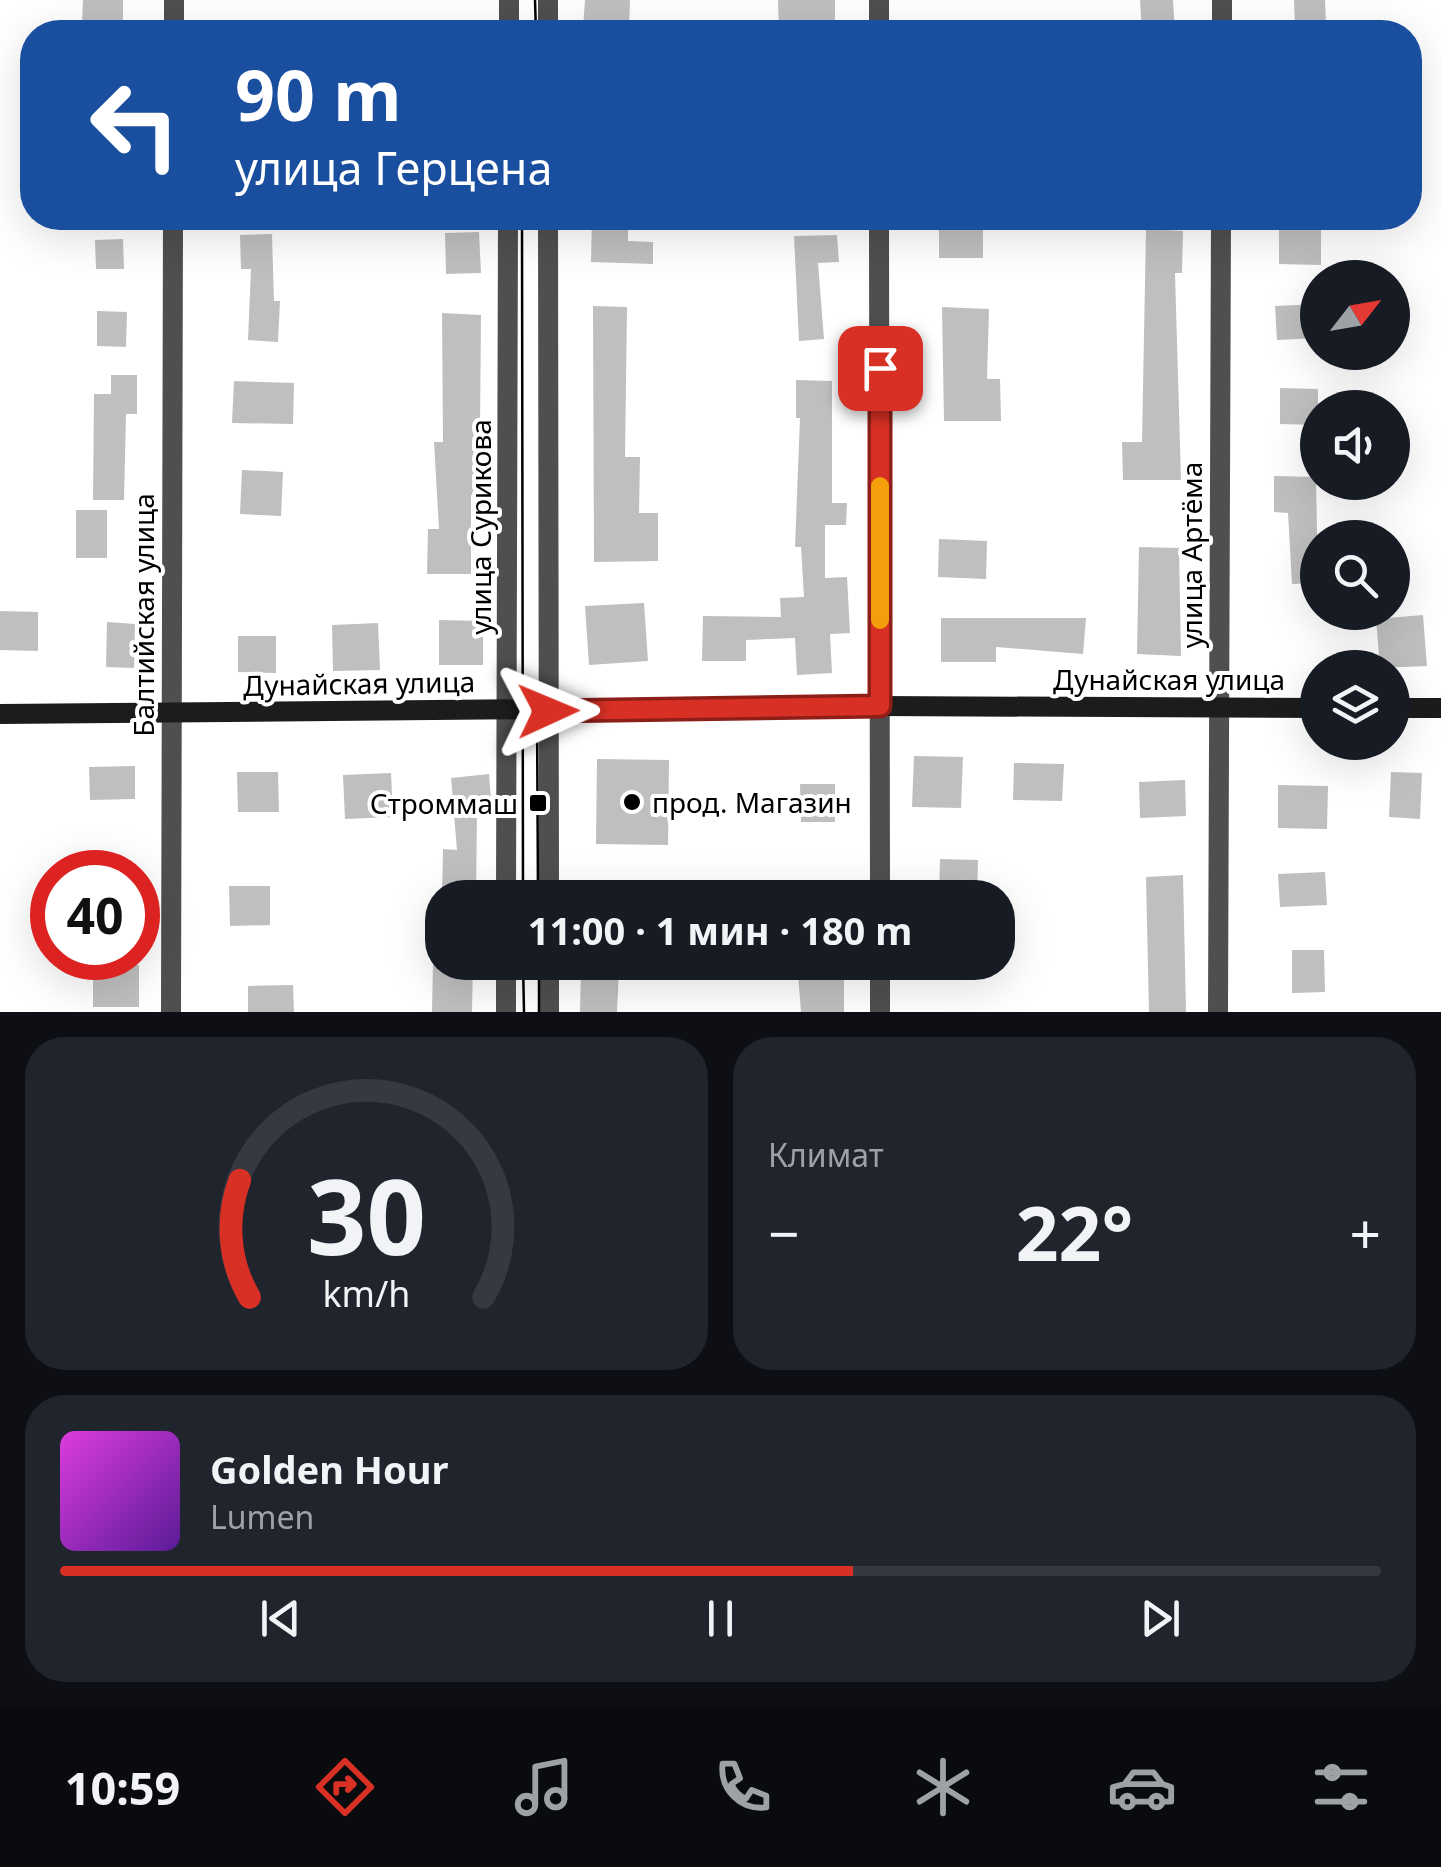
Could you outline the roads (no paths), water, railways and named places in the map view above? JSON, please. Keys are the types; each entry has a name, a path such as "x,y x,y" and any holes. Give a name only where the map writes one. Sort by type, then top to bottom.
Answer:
{"street":[{"name":"Балтийская улица","path":"171,1012 173,230"},
{"name":"улица Сурикова","path":"506,880 508,230"},
{"path":"548,230 548,880"},
{"path":"879,230 880,880"},
{"name":"улица Артёма","path":"1218,1012 1221,230"},
{"name":"Дунайская улица","path":"0,714 880,706 1300,708"},
{"path":"1410,708 1441,708"},
{"path":"506,980 506,1012"},
{"path":"549,980 549,1012"},
{"path":"880,980 880,1012"}],"tram line":[{"path":"535,0 536,20"},
{"path":"522,230 523,880"},
{"path":"537,708 538,880"},
{"path":"523,980 524,1012"},
{"path":"539,980 539,1012"}],"place":[{"name":"прод. Магазин","path":"632,802"},
{"name":"Строммаш","path":"538,803"}]}
